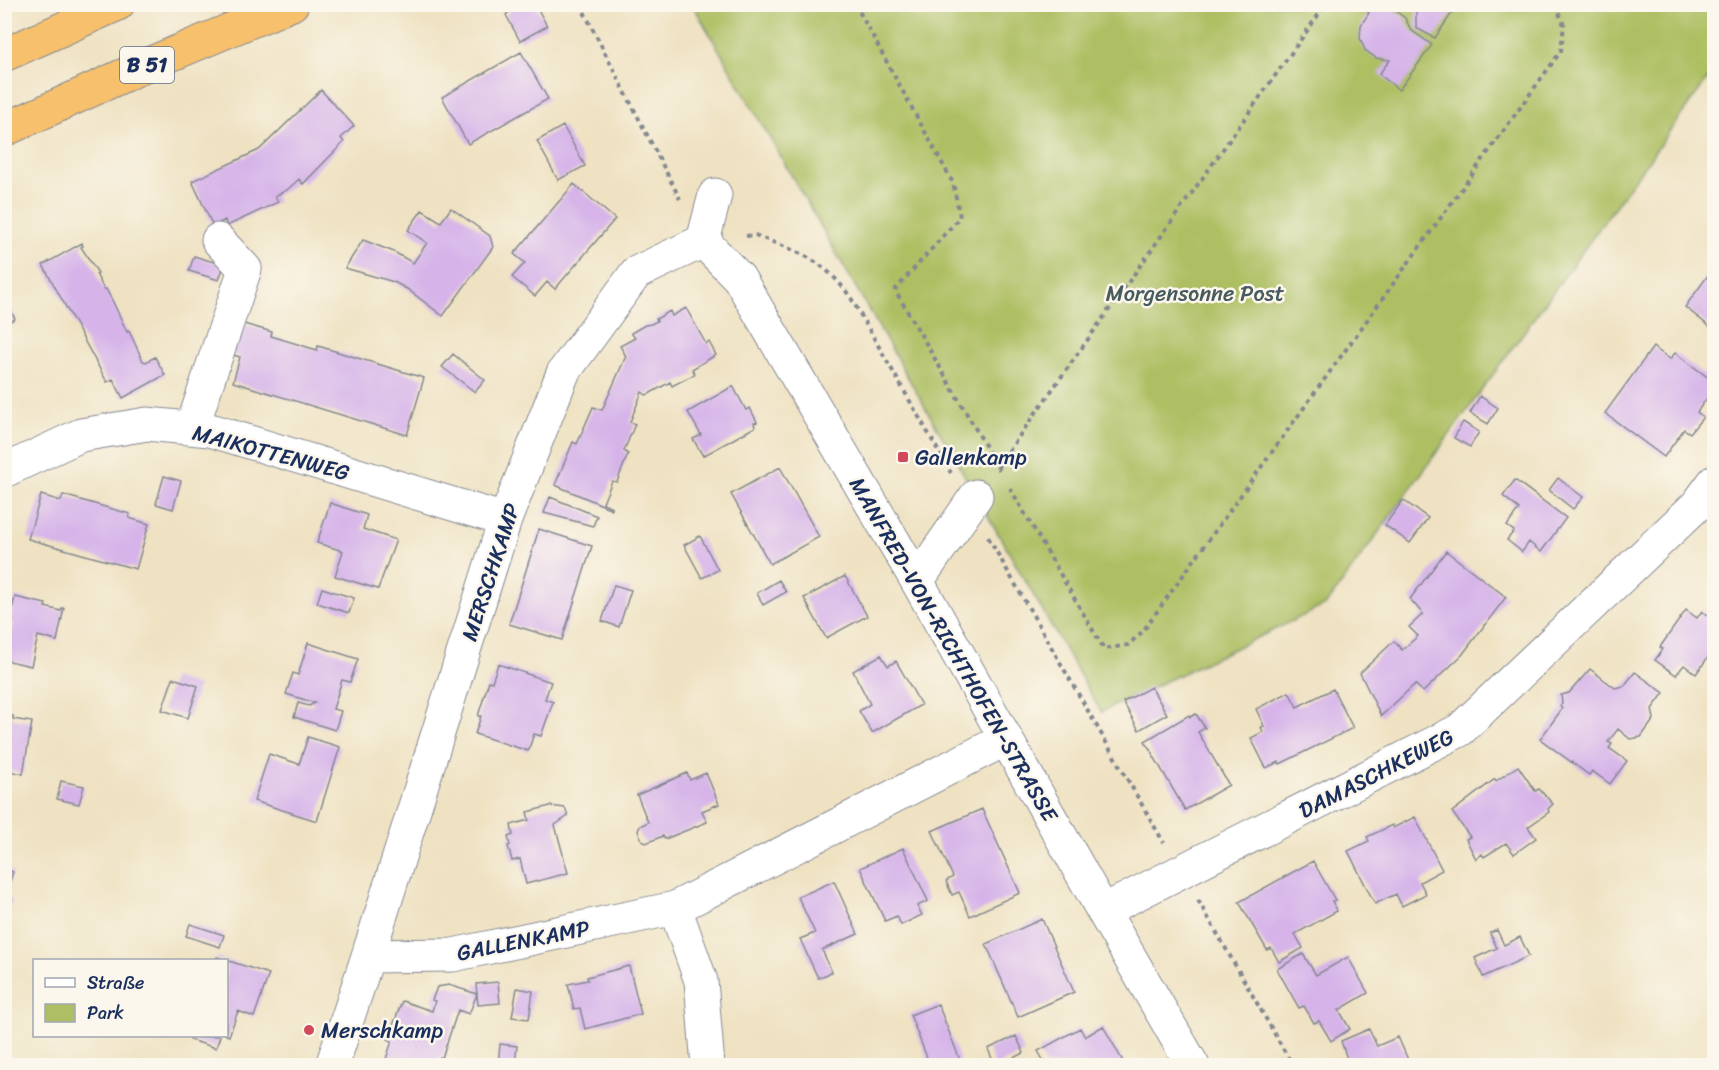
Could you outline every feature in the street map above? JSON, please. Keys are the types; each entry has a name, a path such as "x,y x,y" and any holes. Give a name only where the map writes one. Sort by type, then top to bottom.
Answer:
{"highway":[{"path":"4,55 118,4"},
{"name":"B 51","path":"4,130 144,66 292,4"}],"street":[{"path":"703,241 715,195"},
{"path":"192,428 245,269 218,240"},
{"name":"MERSCHKAMP","path":"332,1065 505,520 563,373 636,273 703,241"},
{"name":"MANFRED-VON-RICHTHOFEN-STRASSE","path":"703,241 740,278 917,581 1103,911 1193,1065"},
{"name":"MAIKOTTENWEG","path":"4,471 81,435 147,424 192,428 210,430 505,520"},
{"name":"DAMASCHKEWEG","path":"1103,911 1182,873 1460,730 1697,505 1714,482"},
{"path":"917,581 973,501"},
{"name":"GALLENKAMP","path":"368,956 453,955 675,908 1006,739"},
{"path":"675,908 701,981 708,1065"}],"path":[{"path":"580,4 663,168"},
{"path":"855,4 953,183 960,217 895,290 1004,476"},
{"path":"973,501 1326,4"},
{"path":"1009,486 1104,649 1128,645 1143,631 1561,51 1564,25 1555,4"},
{"path":"703,241 755,235 810,257 836,278 851,298 973,501 1293,1065"}],"green space":[{"name":"Morgensonne Post","path":"693,5 1714,5 1714,70 1326,605 1101,712"}],"building":[{"path":"517,4 535,4 547,26 520,41 506,15"},
{"path":"1381,4 1381,9 1394,10 1405,18 1411,30 1432,45 1399,90 1379,74 1390,60 1376,58 1365,50 1360,38 1361,25 1369,13 1364,9"},
{"path":"1420,4 1449,4 1454,10 1435,38 1416,28 1416,11"},
{"path":"521,52 548,99 468,144 442,97"},
{"path":"321,90 354,126 341,138 344,142 303,184 299,179 287,190 275,196 278,202 227,226 225,220 213,226 192,181 259,150"},
{"path":"563,126 585,166 558,180 537,141"},
{"path":"574,184 615,219 555,289 547,282 535,296 512,277 525,263 514,254"},
{"path":"451,208 490,236 493,247 443,316 394,282 345,268 363,240 394,252 413,263 427,243 408,230 422,210 441,222"},
{"path":"82,243 81,247 98,273 96,274 127,332 129,331 143,361 146,362 155,357 165,375 123,398 113,379 107,382 43,265"},
{"path":"194,256 224,265 219,280 189,271"},
{"path":"1714,267 1714,330 1685,307"},
{"path":"9,306 15,319 4,324 4,308"},
{"path":"686,308 706,344 709,342 716,355 692,369 695,374 672,386 670,382 649,394 642,392 630,422 635,424 624,451 628,454 617,482 612,481 603,503 612,509 555,485 573,442 577,444 593,407 602,410 626,356 620,346 635,338 631,333 657,321 656,319 670,311 672,316"},
{"path":"237,322 272,332 271,336 317,350 318,346 424,378 407,435 233,382 240,357 227,353"},
{"path":"1653,347 1670,359 1675,353 1714,382 1714,388 1697,412 1703,417 1690,433 1684,429 1664,457 1605,413"},
{"path":"453,354 485,380 475,392 442,367"},
{"path":"733,386 746,410 750,408 757,422 754,423 755,427 703,456 693,439 701,435 688,412"},
{"path":"1480,396 1498,408 1488,424 1470,413"},
{"path":"1463,422 1479,432 1470,447 1454,438"},
{"path":"780,467 819,537 770,564 731,494"},
{"path":"164,476 181,481 173,509 156,504"},
{"path":"1558,478 1583,497 1573,509 1549,490"},
{"path":"1515,480 1566,518 1541,552 1529,542 1522,552 1507,540 1514,531 1507,526 1519,509 1503,496"},
{"path":"41,495 61,501 63,495 130,514 129,518 149,524 136,569 28,539"},
{"path":"550,497 597,516 593,526 544,513"},
{"path":"1403,500 1428,518 1410,543 1385,525"},
{"path":"330,503 367,515 363,529 396,540 378,589 335,576 343,551 317,543"},
{"path":"539,529 592,546 562,640 509,624"},
{"path":"700,536 718,570 702,578 684,545"},
{"path":"1446,551 1506,597 1462,655 1423,692 1415,684 1381,716 1360,673 1394,641 1402,650 1418,636 1409,627 1423,614 1410,599"},
{"path":"845,576 867,616 826,638 804,598"},
{"path":"779,580 786,592 763,605 757,593"},
{"path":"614,585 631,590 619,627 602,621"},
{"path":"322,588 354,598 349,613 317,603"},
{"path":"15,597 46,604 45,607 61,611 64,608 57,641 38,636 31,666 5,660 13,622 9,622"},
{"path":"1686,610 1697,618 1702,611 1708,616 1714,615 1714,649 1696,674 1684,665 1676,675 1655,660 1663,649 1660,647"},
{"path":"308,643 358,659 350,682 342,680 333,709 341,711 335,730 294,717 298,703 309,706 315,703 286,694 293,673 298,675"},
{"path":"881,655 888,666 896,661 921,705 872,733 859,711 870,704 853,671"},
{"path":"498,664 551,682 545,699 553,702 541,736 534,734 528,751 475,734 489,681 492,682"},
{"path":"1590,669 1615,688 1624,686 1635,672 1664,693 1652,709 1654,719 1641,737 1630,739 1618,729 1608,742 1612,744 1609,748 1627,761 1610,784 1592,771 1589,775 1540,739 1562,709 1561,695 1569,693"},
{"path":"173,678 198,686 188,718 162,710"},
{"path":"1151,687 1167,714 1139,730 1123,702"},
{"path":"1333,689 1353,728 1280,764 1279,762 1266,768 1251,738 1263,732 1261,727 1264,726 1256,709 1289,692 1297,707"},
{"path":"1196,714 1205,728 1198,732 1229,785 1185,810 1145,741 1189,715 1190,717"},
{"path":"4,715 32,722 23,774 4,770"},
{"path":"308,737 340,747 317,821 254,801 269,754 299,764"},
{"path":"1518,766 1535,791 1539,789 1553,804 1548,809 1549,812 1528,827 1536,838 1514,854 1506,843 1484,857 1482,854 1476,859 1466,839 1470,837 1452,812 1495,779 1496,781"},
{"path":"687,773 690,780 706,773 719,804 702,811 707,822 665,839 663,836 646,843 638,831 640,826 648,822 637,795"},
{"path":"61,781 84,786 79,804 57,799"},
{"path":"550,806 565,808 568,816 555,825 568,873 526,884 520,859 512,861 508,846 510,845 508,837 513,835 511,825 529,820 527,812"},
{"path":"982,809 1020,893 970,916 959,892 952,895 946,881 953,877 932,831"},
{"path":"1415,817 1442,870 1420,882 1426,894 1402,906 1396,894 1375,904 1348,851 1369,841 1367,837"},
{"path":"903,848 928,901 917,906 922,915 901,925 897,916 885,921 860,868"},
{"path":"1313,861 1335,900 1332,901 1337,911 1295,934 1303,948 1279,962 1271,948 1267,950 1239,902"},
{"path":"4,869 13,872 7,890 4,889"},
{"path":"834,881 858,934 822,950 832,972 818,978 800,939 815,933 798,897"},
{"path":"4,897 12,900 6,916 4,916"},
{"path":"1042,919 1074,992 1018,1017 986,944"},
{"path":"190,924 224,935 220,947 186,936"},
{"path":"1497,930 1504,945 1520,937 1529,956 1483,977 1475,958 1497,948 1490,933"},
{"path":"1303,954 1316,975 1348,957 1368,993 1339,1010 1350,1029 1331,1041 1319,1021 1314,1023 1304,1006 1299,1008 1277,969"},
{"path":"228,961 269,974 254,1017 238,1011 229,1036"},
{"path":"629,966 641,1014 585,1029 580,1008 574,1009 568,984 588,980 587,977"},
{"path":"498,982 500,1003 478,1005 476,984"},
{"path":"449,985 477,994 469,1014 458,1010 442,1058 440,1057 437,1065 384,1065 392,1041 388,1039 402,1001 432,1011 435,1001 432,1000 437,987"},
{"path":"517,988 533,991 529,1019 512,1017"},
{"path":"938,1004 960,1060 948,1065 930,1065 910,1015"},
{"path":"1103,1026 1125,1065 1046,1065 1038,1051 1080,1028 1085,1037"},
{"path":"1369,1029 1377,1046 1398,1037 1409,1062 1413,1060 1416,1065 1349,1065 1341,1041"},
{"path":"1016,1036 1024,1053 995,1066 988,1049"},
{"path":"191,1037 220,1037 216,1048 190,1040"},
{"path":"500,1044 517,1046 515,1065 498,1065"}],"place":[{"name":"Gallenkamp","path":"903,457"},
{"name":"Merschkamp","path":"309,1030"}]}
